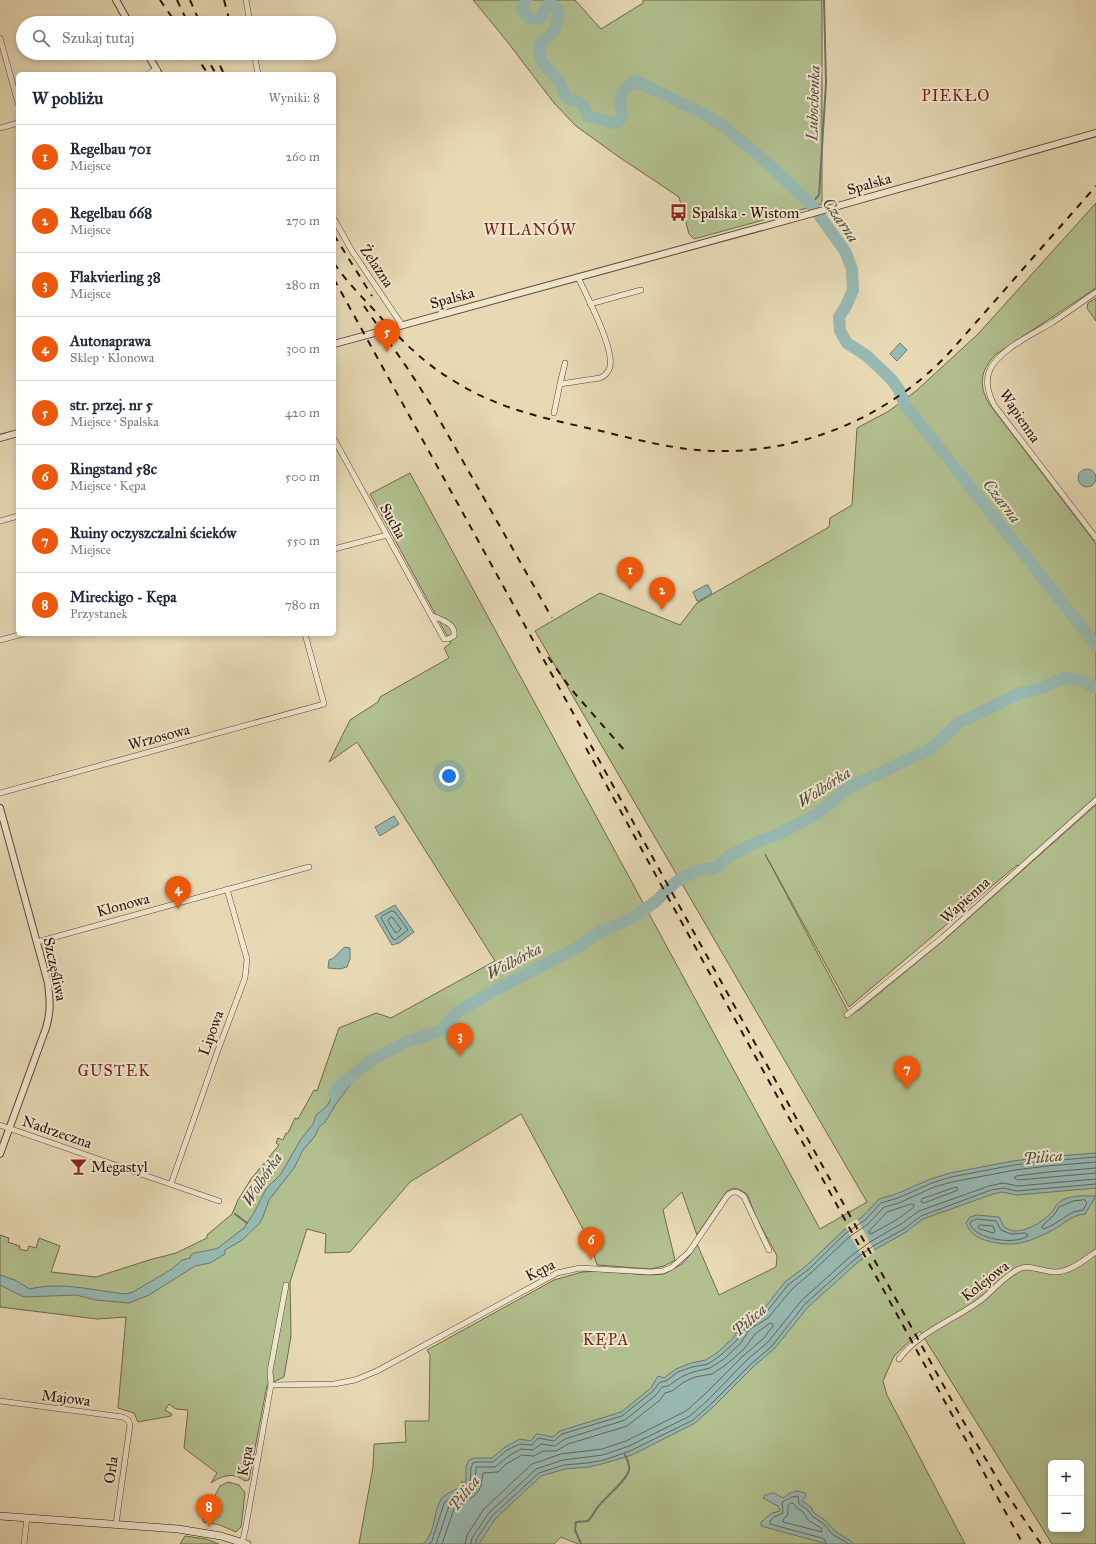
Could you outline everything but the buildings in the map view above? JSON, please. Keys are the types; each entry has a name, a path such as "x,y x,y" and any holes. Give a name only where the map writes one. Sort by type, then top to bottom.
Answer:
{"main road":[{"path":"0,1516 178,1529 207,1533 244,1543"}],"street":[{"path":"116,0 125,16"},
{"path":"246,0 249,16"},
{"path":"0,38 16,96"},
{"path":"151,60 158,72"},
{"path":"255,60 258,72"},
{"path":"0,128 16,124"},
{"name":"Spalska","path":"336,343 832,208 1096,133"},
{"name":"Żelazna","path":"336,223 352,251 402,325"},
{"path":"560,384 600,378 605,376 610,368 609,356 603,332 578,277"},
{"path":"590,304 641,290"},
{"name":"Wapienna","path":"1096,292 1053,322 1017,344 998,359 989,372 988,385 990,397 994,405 1096,538"},
{"path":"554,413 565,363"},
{"path":"0,438 16,434"},
{"name":"Sucha","path":"336,442 444,639 454,636 455,630 452,625 431,615"},
{"path":"0,521 16,517"},
{"path":"336,548 387,535"},
{"path":"0,640 16,636"},
{"name":"Wrzosowa","path":"0,792 324,704 305,636"},
{"name":"Wapienna","path":"847,1015 942,937 1096,800"},
{"name":"Szczęśliwa","path":"0,808 48,983 50,1001 50,1013 0,1154"},
{"name":"Klonowa","path":"37,942 309,867"},
{"name":"Lipowa","path":"171,1184 245,978 247,968 247,959 227,889"},
{"name":"Nadrzeczna","path":"0,1125 219,1201"},
{"name":"Kępa","path":"272,1385 334,1384 355,1380 378,1371 557,1273 580,1268 650,1272 663,1271 672,1266 689,1252 730,1193 740,1193 744,1197 769,1250"},
{"name":"Kolejowa","path":"898,1359 906,1349 942,1323 968,1310 1019,1269 1035,1268 1056,1272 1070,1268 1096,1252"},
{"name":"Kępa","path":"244,1543 272,1385 270,1371 286,1285"},
{"name":"Majowa","path":"0,1401 123,1417 128,1420"},
{"name":"Orla","path":"116,1524 130,1425 128,1420"},
{"path":"24,1544 27,1518"}],"green space":[{"path":"473,0 575,0 601,29 643,3 643,0 822,0 822,204 694,239 689,234 679,197 576,126 554,103 506,40"},
{"path":"1096,203 1096,288 995,355 986,367 982,379 982,385 990,405 1096,544 1096,798 1019,867 1017,865 849,1007 765,854 850,1015 859,1010 945,939 1096,805 1096,1544 1052,1544 920,1331 894,1356 883,1381 887,1395 965,1544 578,1544 561,1537 554,1544 359,1544 373,1467 374,1444 406,1442 405,1421 429,1421 430,1355 427,1350 554,1280 582,1272 597,1271 651,1275 664,1274 682,1264 697,1244 719,1295 776,1267 777,1256 756,1217 747,1194 735,1188 727,1191 697,1235 682,1192 663,1210 675,1260 664,1266 651,1269 597,1265 590,1242 521,1114 410,1182 350,1252 325,1253 326,1234 307,1229 290,1282 291,1336 284,1377 267,1385 249,1480 245,1481 236,1476 224,1476 211,1483 217,1473 184,1448 188,1410 176,1409 169,1404 165,1410 172,1414 171,1416 138,1422 134,1413 118,1408 126,1317 97,1319 0,1307 0,1235 9,1238 8,1242 20,1246 19,1249 27,1251 29,1246 36,1248 39,1238 60,1246 51,1272 96,1277 176,1253 207,1238 207,1235 232,1214 238,1200 251,1179 279,1145 276,1143 278,1138 283,1140 295,1118 298,1119 314,1090 317,1091 339,1028 376,1013 391,1018 495,961 357,742 329,762 350,720 378,702 380,697 449,658 444,648 451,643 370,494 410,473 820,1229 867,1202 535,631 600,593 680,625 697,603 829,527 830,518 852,505 857,428 889,411 916,391 978,334"},
{"path":"1096,298 1096,321 1087,308 1088,303"},
{"path":"228,1482 239,1485 245,1493 241,1527 236,1532 220,1525 203,1522 203,1518 220,1486"},
{"path":"185,1536 206,1539 219,1544 180,1544"}],"water":[{"path":"900,343 907,350 897,361 890,354"},
{"path":"1087,469 1093,472 1096,478 1093,484 1087,487 1081,484 1078,478 1081,472"},
{"path":"708,585 712,593 697,601 693,592"},
{"path":"394,816 399,824 380,836 375,827"},
{"path":"395,905 414,932 399,943 392,945 375,916"},
{"path":"345,947 350,948 350,959 347,967 340,969 328,968 329,960 334,958"},
{"path":"341,1080 350,1085 325,1122 319,1127 315,1136 303,1150 294,1168 269,1200 259,1224 242,1240 225,1250 225,1254 210,1263 195,1266 149,1295 129,1303 96,1300 76,1295 24,1297 0,1285 0,1275 15,1280 30,1289 66,1286 126,1294 133,1292 172,1269 182,1260 190,1258 194,1253 218,1248 244,1228 255,1211 266,1189 281,1174 301,1139 313,1124 316,1115 327,1106 334,1093 335,1086"},
{"name":"Pilica","path":"1096,1153 1096,1188 1017,1195 1002,1192 993,1194 923,1219 906,1232 876,1249 857,1263 808,1307 775,1348 695,1423 632,1455 589,1467 565,1469 541,1476 495,1519 479,1544 423,1544 430,1535 438,1506 442,1498 462,1485 461,1482 466,1482 466,1467 469,1460 475,1458 492,1458 505,1447 520,1439 531,1441 536,1434 553,1437 560,1431 621,1412 651,1388 658,1376 664,1378 676,1369 691,1363 706,1360 718,1352 733,1338 744,1322 762,1311 785,1282 806,1266 844,1230 862,1217 879,1199 950,1173 1013,1161"},
{"path":"1076,1196 1096,1196 1085,1214 1075,1216 1053,1230 1022,1243 1006,1244 984,1240 972,1233 966,1223 970,1217 977,1215 999,1217 1004,1227 1013,1231 1023,1230 1042,1221 1050,1214 1057,1204 1065,1199"},
{"path":"797,1491 805,1493 806,1496 802,1501 810,1506 814,1513 826,1521 835,1531 851,1541 853,1544 827,1544 761,1526 761,1522 772,1513 780,1511 778,1506 763,1498 765,1495 774,1493 783,1498 790,1493"}],"pier":[{"path":"857,1219 875,1252 864,1260 845,1226"}],"waterway":[{"name":"Czarna","path":"526,0 522,10 525,15 531,19 539,19 542,16 546,6 552,5 556,7 559,14 553,33 541,41 539,54 541,60 560,84 567,98 580,103 584,107 588,116 610,123 620,120 622,114 620,100 622,93 628,86 636,81 702,113 722,125 767,163 811,204 845,251 852,269 853,290 839,317 840,331 847,343 867,356 892,380 899,390 905,405 1096,645"},
{"name":"Lubochenka","path":"811,204 819,195 826,83 824,0"},
{"name":"Wolbórka","path":"334,1094 337,1088 373,1059 406,1042 440,1031 458,1012 493,991 578,947 600,932 632,918 655,902 677,881 703,869 717,867 729,856 757,842 779,834 817,814 846,789 932,748 957,724 1020,693 1043,688 1063,678 1081,680 1096,688"},
{"path":"235,1214 247,1223"},
{"path":"581,1544 575,1530 576,1522 588,1521 597,1508 627,1475 629,1468 625,1455"}],"railway":[{"path":"160,0 171,16"},
{"path":"177,0 185,16"},
{"path":"190,0 197,16"},
{"path":"224,0 228,16"},
{"path":"199,60 207,72"},
{"path":"208,60 215,72"},
{"path":"217,60 223,72"},
{"path":"336,266 393,331 422,358 443,374 471,391 488,399 541,417 672,447 697,450 732,451 767,448 801,441 834,430 866,416 896,398 924,377 949,353 1096,186"},
{"path":"336,238 372,296"},
{"path":"336,283 962,1419 1004,1490 1041,1544"},
{"path":"364,306 431,405 552,618"},
{"path":"548,657 571,689 625,751"},
{"path":"586,748 1023,1544"}],"place":[{"name":"Spalska - Wistom","path":"679,213"},
{"name":"str. przej. nr 5","path":"387,352"},
{"name":"Regelbau 701","path":"630,590"},
{"name":"Regelbau 668","path":"662,610"},
{"name":"Autonaprawa","path":"178,909"},
{"name":"Flakvierling 38","path":"460,1056"},
{"name":"Ruiny oczyszczalni ścieków","path":"907,1089"},
{"name":"Megastyl","path":"78,1167"},
{"name":"Ringstand 58c","path":"591,1260"},
{"name":"Mireckigo - Kępa","path":"209,1527"}],"district":[{"name":"PIEKŁO","path":"956,95"},
{"name":"WILANÓW","path":"530,229"},
{"name":"GUSTEK","path":"114,1070"},
{"name":"KĘPA","path":"606,1339"}]}
